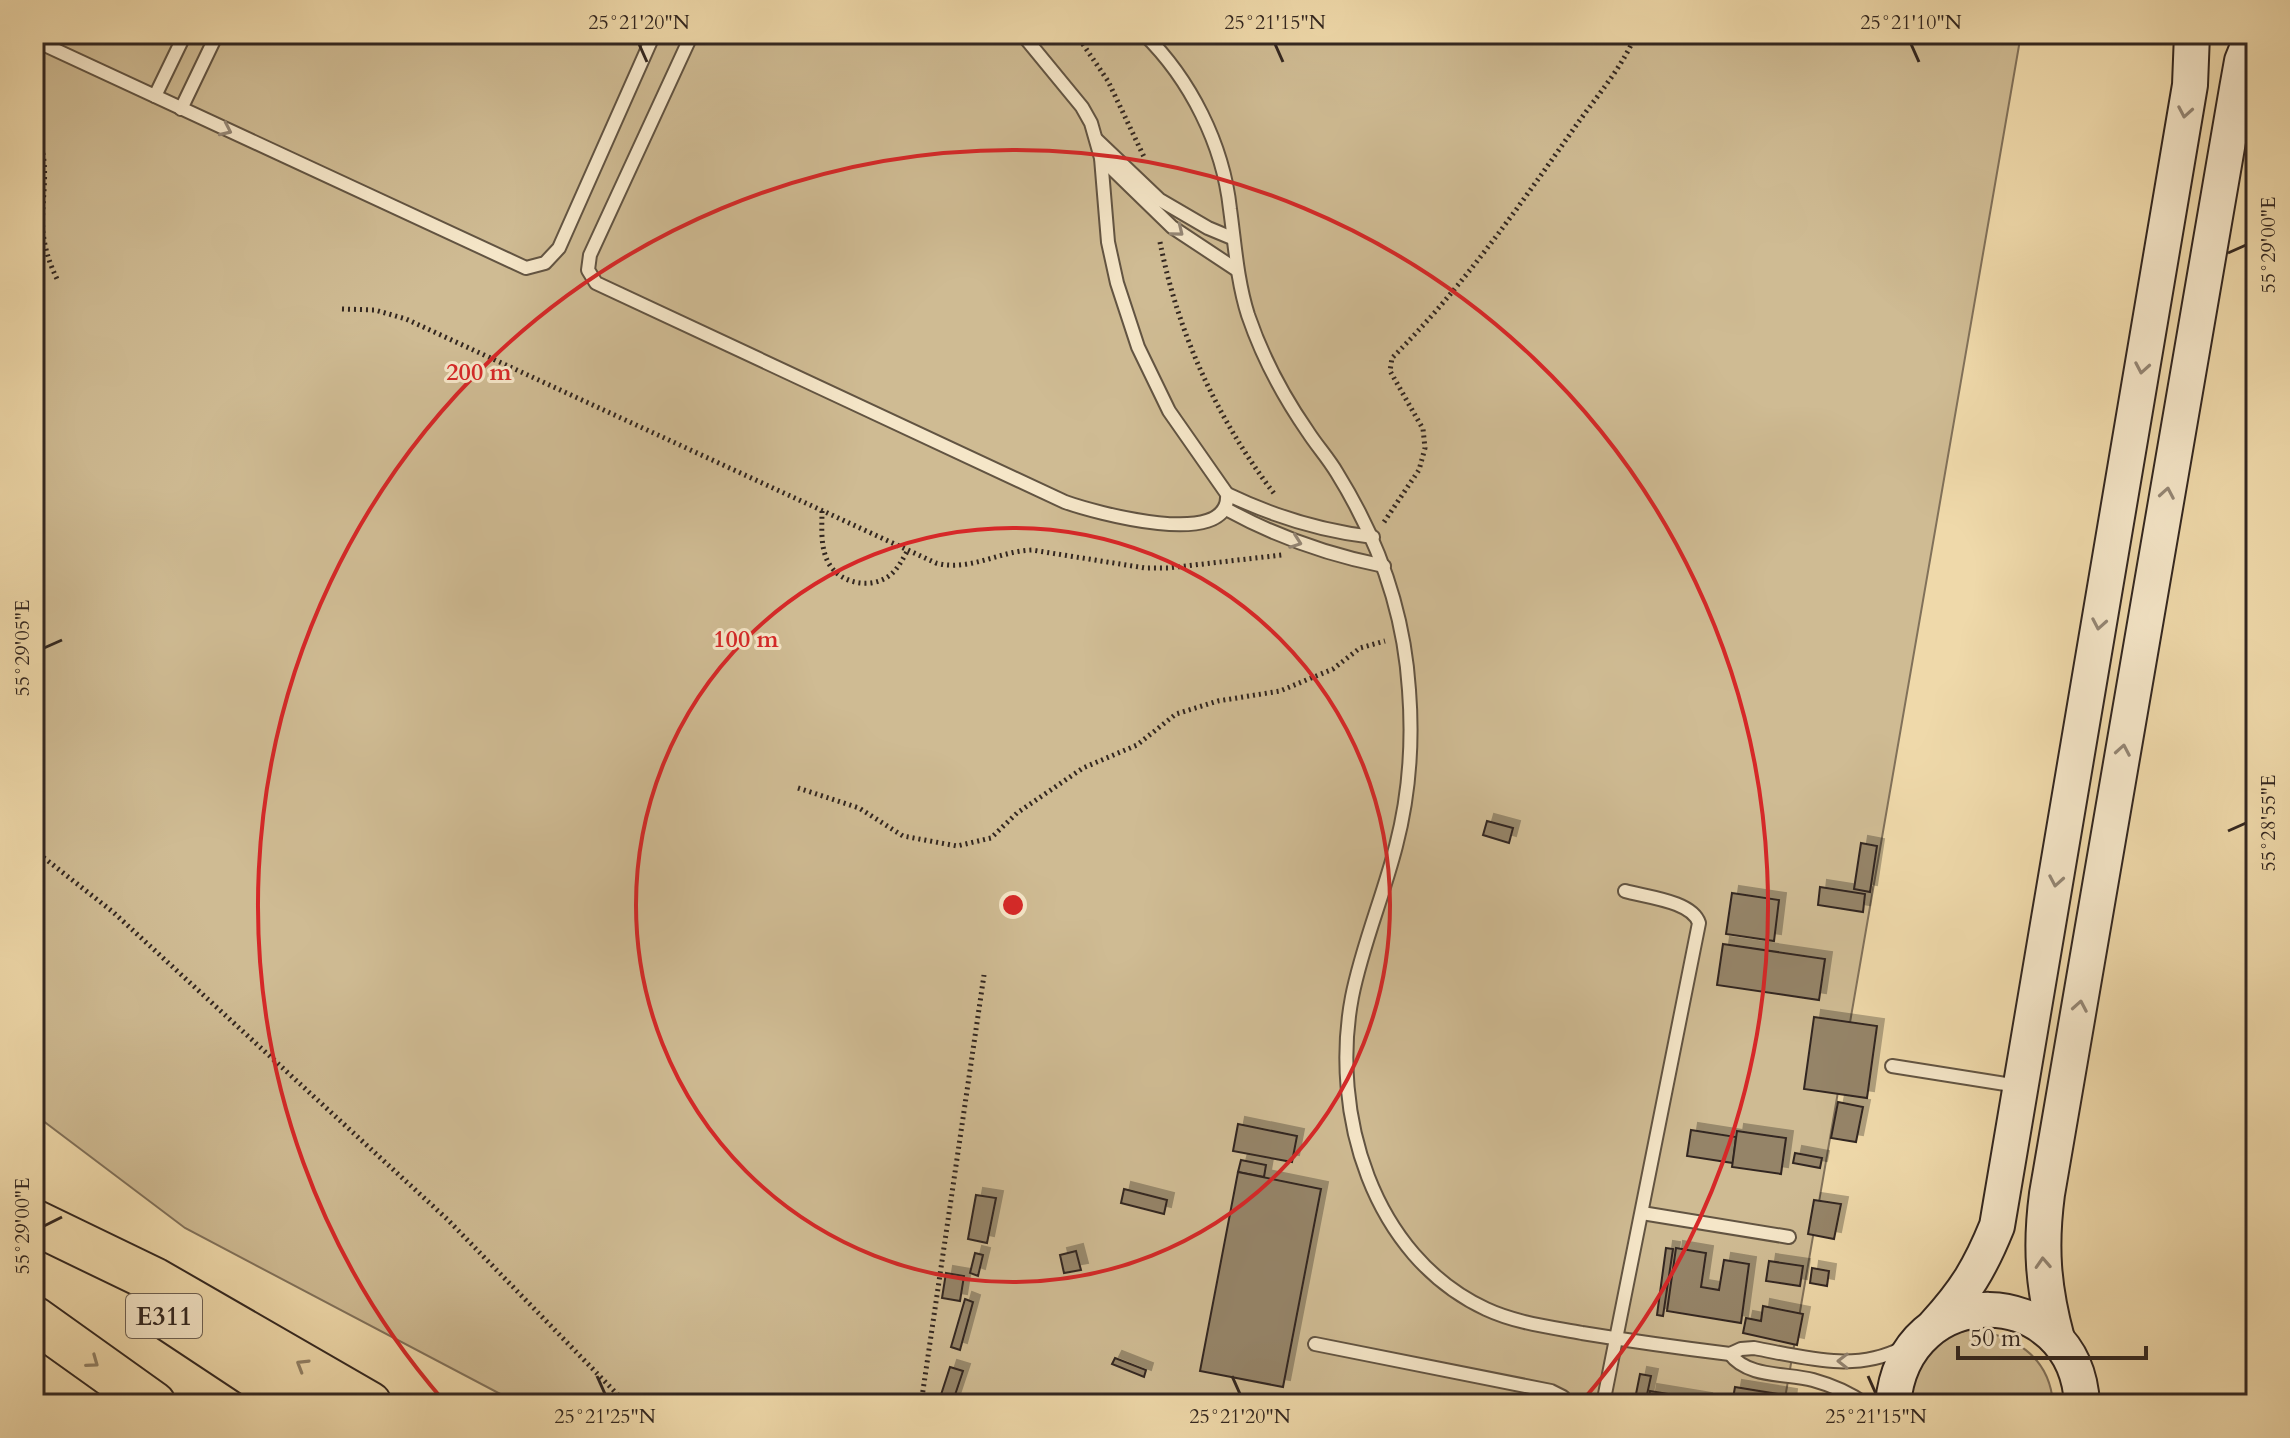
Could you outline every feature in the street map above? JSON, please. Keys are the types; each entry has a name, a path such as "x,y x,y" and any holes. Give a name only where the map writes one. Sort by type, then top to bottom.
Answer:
{"highway":[{"name":"E311","path":"34,1222 144,1303 298,1404"},
{"path":"34,1222 154,1280 369,1404"},
{"name":"E311","path":"34,1319 153,1404"}],"street":[{"path":"1893,1404 1895,1384 1903,1361 1926,1332 1962,1296 1983,1262 1997,1226 2190,85 2192,34"},
{"path":"2057,1339 2047,1303 2042,1267 2042,1230 2047,1194 2237,89 2242,61 2253,34"},
{"path":"1926,1332 1959,1313 1985,1309 2011,1312 2036,1323 2057,1339 2072,1361 2081,1387 2082,1404"}],"lane":[{"path":"155,96 185,34"},
{"path":"181,109 217,34"},
{"path":"34,40 526,268 536,267 553,257 654,34"},
{"path":"692,34 590,255 588,270 596,283 1065,502 1094,512 1139,522 1211,520 1226,509 1227,494"},
{"path":"1022,34 1082,107 1097,140 1108,242 1117,283 1138,347 1169,411 1227,494 1298,524 1335,533 1373,537"},
{"path":"1144,34 1180,78 1204,118 1221,161 1237,270 1248,313 1277,381 1307,432 1334,467 1373,537 1384,566 1402,636 1409,688 1411,741 1406,794 1396,846 1352,998 1346,1050 1349,1104 1361,1156 1381,1206 1407,1248 1444,1283 1487,1309 1534,1325 1730,1354 1754,1348 1838,1362 1866,1361 1893,1353 1926,1332"},
{"path":"1097,140 1193,243 1237,270"},
{"path":"1101,158 1157,205 1232,238"},
{"path":"1226,509 1276,534 1319,550 1384,566"},
{"path":"1603,1404 1699,923 1684,906 1625,891"},
{"path":"1892,1066 2021,1086"},
{"path":"1642,1213 1789,1237"},
{"path":"1315,1344 1551,1391 1563,1397 1565,1404"},
{"path":"1730,1354 1745,1367 1812,1379 1865,1404"}],"path":[{"path":"1076,34 1108,81 1132,127 1157,205 1167,278 1189,345 1218,408 1255,468 1298,524"},
{"path":"1373,537 1419,470 1425,448 1423,429 1390,371 1392,358 1458,287 1515,213 1614,72 1636,34"},
{"path":"34,131 44,166 43,230 47,258 58,281"},
{"path":"342,309 375,310 406,319 822,511 949,566 962,566 1032,550 1145,568 1319,550"},
{"path":"822,511 823,548 828,563 840,576 855,583 871,583 887,577 899,566 908,550"},
{"path":"798,788 859,808 903,836 957,846 991,838 1017,813 1083,768 1137,745 1176,714 1218,701 1280,691 1333,669 1360,648 1402,636"},
{"path":"34,850 113,912 435,1208 619,1396 635,1404"},
{"path":"921,1404 984,975"}],"shaded area":[{"path":"34,34 2021,34 1784,1404 532,1404 506,1397 185,1228 34,1114"},
{"path":"1968,1330 1999,1336 2026,1350 2045,1373 2053,1404 1899,1404 1900,1388 1945,1336"}],"building":[{"path":"1487,821 1513,828 1509,843 1483,835"},
{"path":"1861,843 1877,846 1870,892 1854,889"},
{"path":"1820,887 1865,894 1863,912 1818,905"},
{"path":"1732,893 1779,900 1774,941 1726,934"},
{"path":"1723,944 1825,959 1819,1000 1717,985"},
{"path":"1814,1017 1877,1026 1867,1098 1804,1089"},
{"path":"1838,1102 1863,1107 1856,1142 1831,1138"},
{"path":"1238,1124 1297,1136 1292,1162 1233,1151"},
{"path":"1691,1130 1736,1137 1733,1163 1687,1156"},
{"path":"1737,1131 1786,1138 1781,1174 1732,1167"},
{"path":"1795,1153 1822,1158 1820,1168 1793,1163"},
{"path":"1241,1160 1266,1165 1264,1177 1238,1172"},
{"path":"1238,1172 1321,1189 1283,1387 1200,1371"},
{"path":"1124,1189 1167,1200 1164,1214 1121,1203"},
{"path":"976,1195 996,1198 987,1243 968,1239"},
{"path":"1814,1200 1841,1204 1834,1239 1808,1234"},
{"path":"1666,1248 1673,1249 1663,1316 1657,1315"},
{"path":"1676,1248 1706,1253 1701,1287 1719,1290 1724,1260 1749,1264 1741,1323 1667,1311"},
{"path":"1076,1251 1081,1270 1064,1273 1060,1255"},
{"path":"975,1253 983,1255 978,1276 970,1273"},
{"path":"1769,1261 1803,1266 1800,1286 1766,1281"},
{"path":"1812,1268 1829,1271 1827,1286 1810,1283"},
{"path":"946,1273 964,1276 960,1301 942,1298"},
{"path":"965,1299 973,1302 960,1350 951,1347"},
{"path":"1763,1306 1803,1314 1797,1345 1743,1333 1746,1318 1761,1321"},
{"path":"1115,1358 1146,1370 1144,1377 1112,1364"},
{"path":"950,1367 963,1371 952,1404 938,1404"},
{"path":"1640,1374 1651,1376 1645,1404 1634,1404"},
{"path":"1735,1387 1790,1396 1789,1404 1732,1404"},
{"path":"1650,1391 1705,1400 1704,1404 1648,1404"}]}
